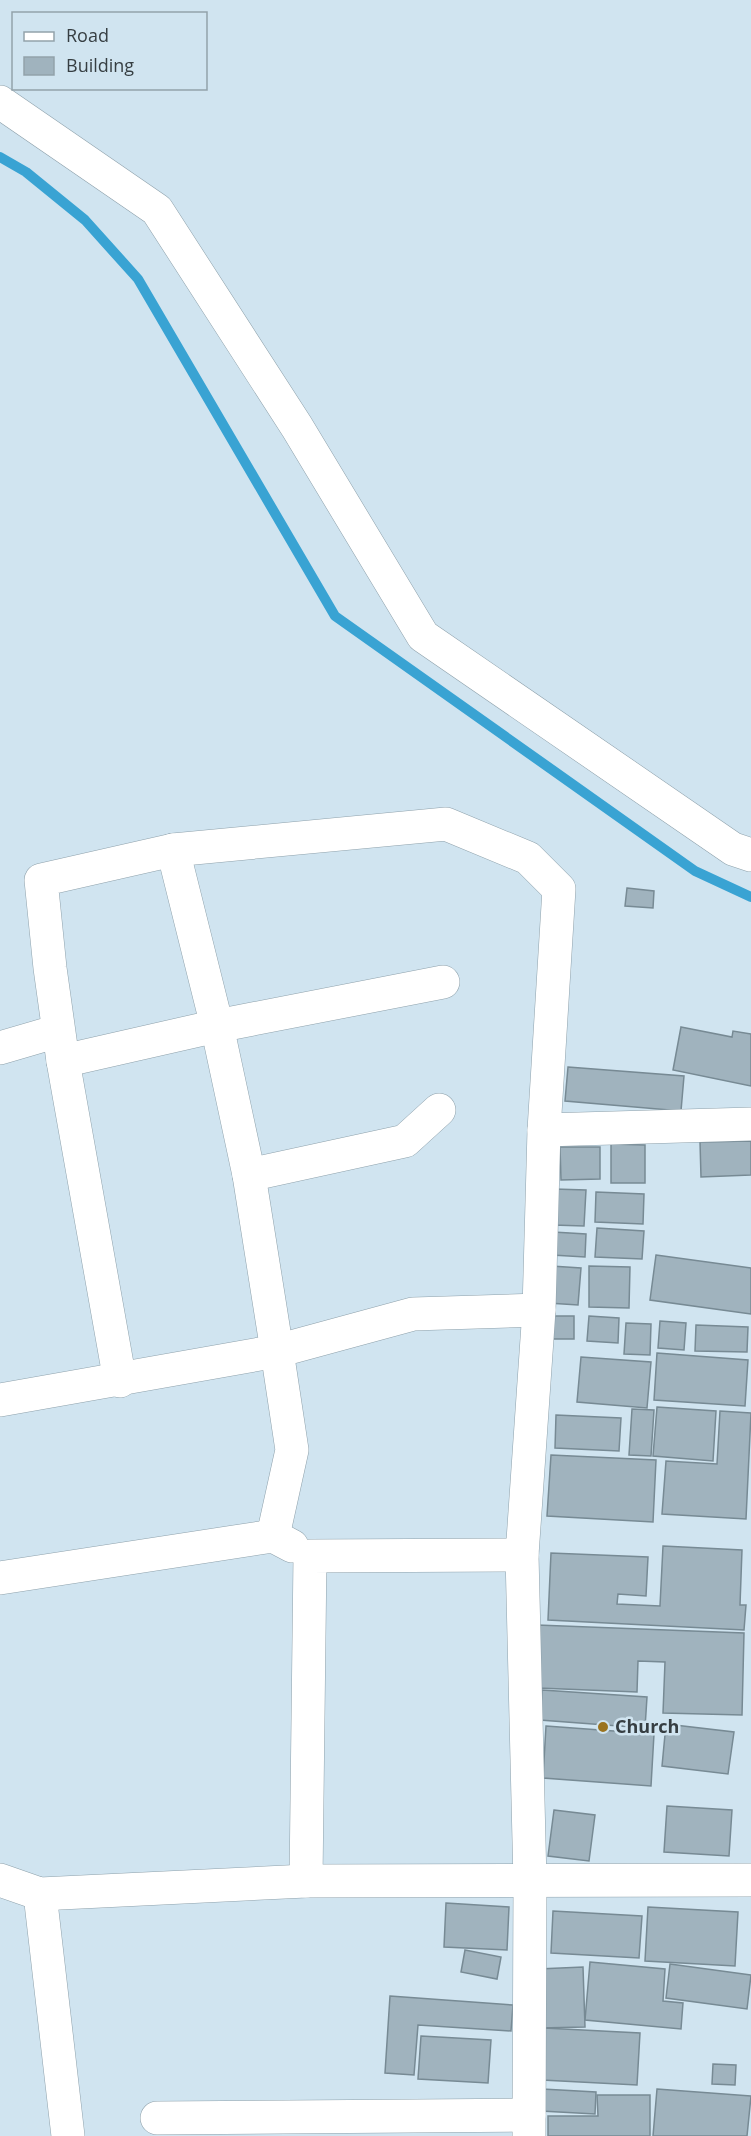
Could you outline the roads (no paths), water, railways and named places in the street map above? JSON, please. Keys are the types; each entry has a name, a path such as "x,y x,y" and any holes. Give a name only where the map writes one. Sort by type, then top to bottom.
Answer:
{"street":[{"path":"0,102 158,210 297,427 423,636 733,849 751,855"},
{"path":"120,1380 60,1046 41,880 173,850 446,824 528,858 560,889 544,1130 539,1310 522,1555 531,1882 529,2125 157,2118"},
{"path":"173,850 218,1026 249,1175 278,1351 292,1450 273,1536"},
{"path":"0,1048 60,1046 218,1026 443,982"},
{"path":"249,1175 405,1142 439,1110"},
{"path":"544,1130 751,1124"},
{"path":"0,1400 278,1351 413,1314 539,1310"},
{"path":"0,1578 273,1536 310,1556 522,1555"},
{"path":"306,1881 310,1556"},
{"path":"0,1880 40,1894 306,1881 751,1880"},
{"path":"40,1894 68,2136"}],"waterway":[{"path":"0,157 26,172 85,220 138,279 335,616 695,871 751,897"}],"place":[{"name":"Church","path":"603,1727"}]}
